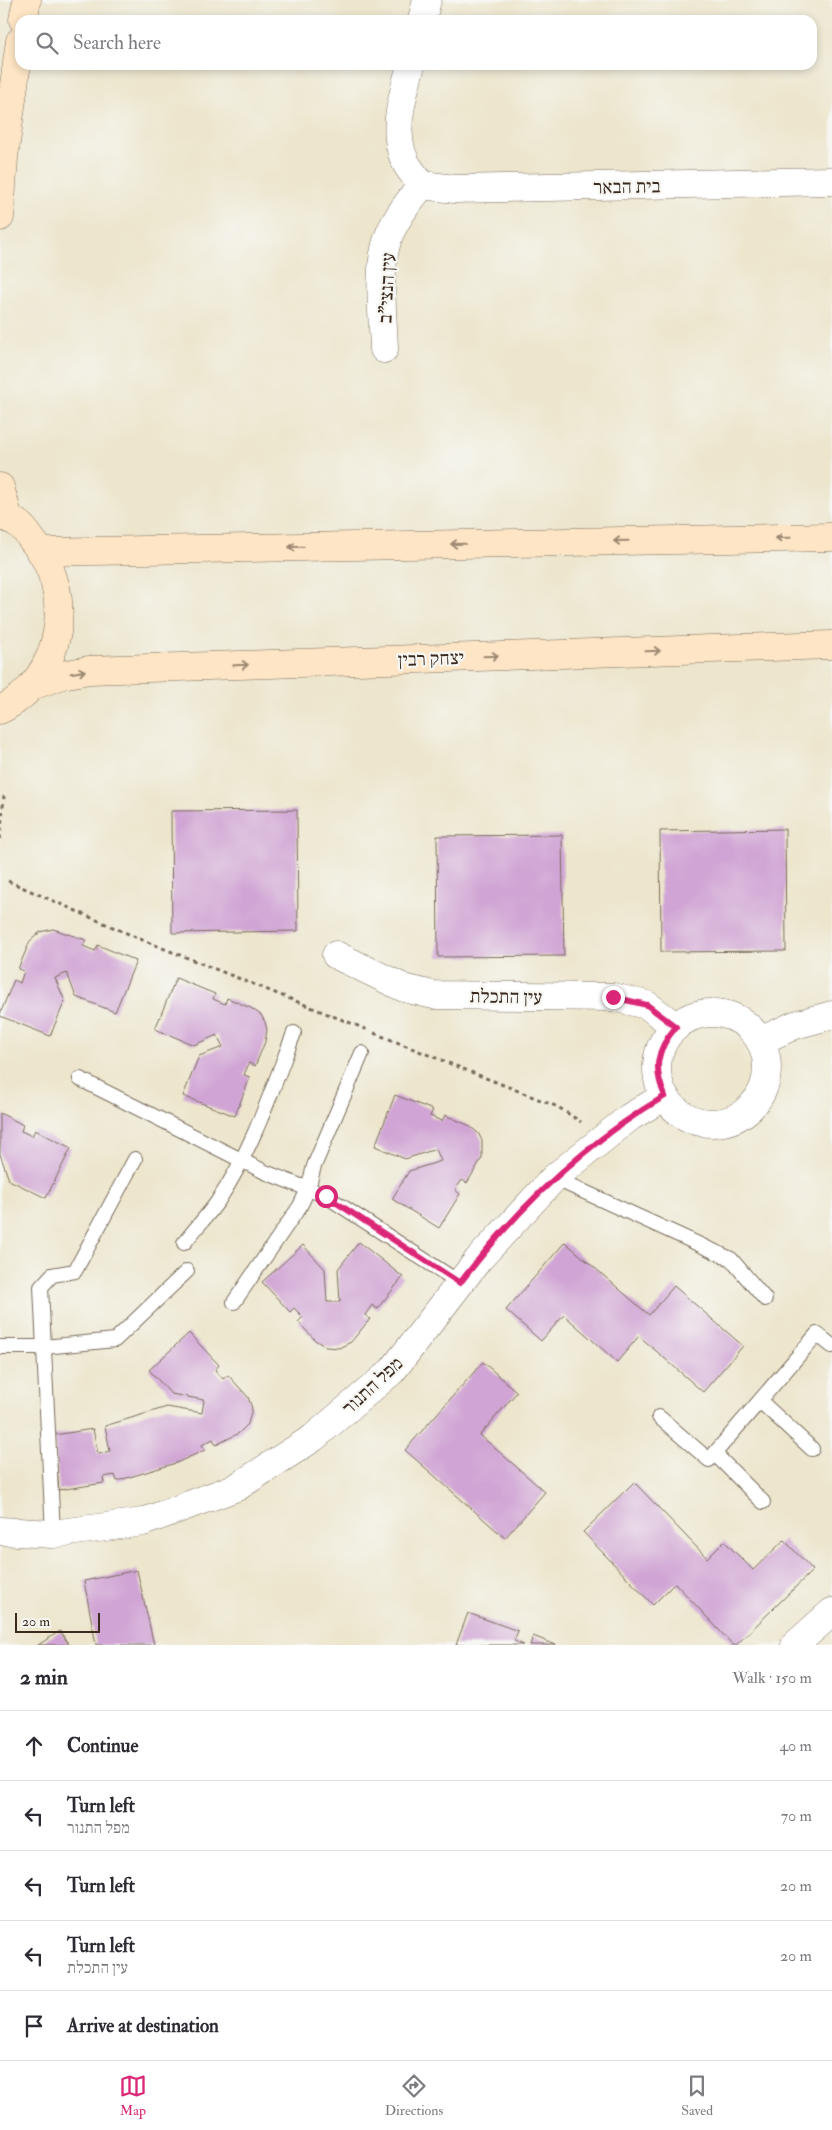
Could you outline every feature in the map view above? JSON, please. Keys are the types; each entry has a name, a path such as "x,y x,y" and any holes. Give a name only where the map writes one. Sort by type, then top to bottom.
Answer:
{"main road":[{"path":"24,15 27,0"},
{"path":"0,217 4,156 16,70"},
{"path":"0,487 4,516 18,524 43,552 59,595 60,617 56,640 48,661 32,686 9,706 0,710"},
{"path":"43,552 832,536"},
{"name":"יצחק רבין","path":"32,686 62,674 89,670 832,645"}],"street":[{"path":"423,15 427,0"},
{"path":"410,70 399,112 399,143 406,164 422,185"},
{"name":"בית הבאר","path":"422,185 455,190 832,181"},
{"name":"עין הנצי\"ב","path":"384,349 382,269 389,235 402,211 422,185"},
{"name":"עין התכלת","path":"336,955 404,988 433,995 613,997 647,1005 676,1027"},
{"path":"705,1013 721,1014 737,1019 750,1028 760,1041 766,1058 766,1075 762,1091 752,1106 740,1116 724,1122 706,1123 690,1119 676,1110 665,1096 659,1082 658,1060 666,1038 676,1027 689,1018 705,1013"},
{"path":"760,1041 795,1025 832,1015"},
{"name":"מפל התנור","path":"0,1531 53,1534 143,1522 237,1488 313,1438 392,1371 478,1260 554,1178 630,1117 665,1096"},
{"path":"795,1645 832,1612"}],"lane":[{"path":"184,1242 218,1201 241,1160 264,1112 294,1033"},
{"path":"234,1302 300,1206 308,1189 314,1166 362,1053"},
{"path":"80,1079 241,1160 326,1196 460,1283"},
{"path":"53,1534 41,1287 52,1275 75,1271 135,1160"},
{"path":"554,1178 731,1259 765,1299"},
{"path":"0,1347 44,1348 115,1340 187,1271"},
{"path":"660,1417 709,1460 817,1334 832,1346"},
{"path":"760,1401 812,1449"},
{"path":"715,1454 763,1502"}],"path":[{"path":"0,839 4,796"},
{"path":"8,881 140,939 558,1107 605,1137"}],"building":[{"path":"297,810 298,931 172,933 171,811"},
{"path":"785,829 786,951 661,952 660,831"},
{"path":"562,835 564,956 438,957 437,836"},
{"path":"53,929 86,940 83,946 95,951 98,945 136,961 115,1012 76,997 67,973 55,978 65,1001 50,1036 0,1016 0,1014 14,980 20,983 24,971 18,969 30,941 40,932"},
{"path":"176,978 215,994 213,999 225,1004 227,998 251,1008 261,1015 265,1022 267,1030 265,1042 255,1066 249,1063 244,1075 250,1077 235,1116 183,1096 199,1056 223,1047 217,1035 194,1045 155,1029"},
{"path":"395,1095 433,1110 430,1116 442,1121 445,1115 468,1125 478,1133 482,1140 482,1158 467,1183 462,1180 455,1190 460,1194 439,1228 392,1199 409,1171 441,1161 436,1149 405,1159 375,1146"},
{"path":"0,1113 23,1125 21,1131 32,1136 35,1130 71,1148 46,1198 9,1180 0,1154"},
{"path":"359,1242 403,1277 377,1309 372,1305 365,1315 370,1319 351,1342 339,1348 326,1347 315,1340 298,1322 303,1317 294,1308 290,1312 262,1282 303,1245 325,1269 327,1302 340,1302 338,1269"},
{"path":"565,1242 649,1315 674,1286 743,1346 703,1392 639,1336 617,1362 564,1315 541,1341 506,1310"},
{"path":"189,1333 219,1365 215,1370 223,1379 228,1375 248,1397 252,1408 248,1424 239,1433 216,1445 213,1439 202,1445 205,1450 176,1463 117,1481 115,1475 103,1477 104,1483 59,1490 54,1435 93,1429 98,1454 110,1451 105,1426 167,1407 202,1413 204,1400 171,1394 149,1370"},
{"path":"483,1362 517,1392 480,1435 545,1492 505,1538 405,1450"},
{"path":"634,1482 707,1558 724,1541 753,1570 784,1540 813,1570 736,1645 733,1645 675,1583 653,1605 583,1532"},
{"path":"137,1570 154,1645 96,1645 84,1581"},
{"path":"468,1613 518,1631 514,1641 524,1645 456,1645"},
{"path":"60,1631 69,1645 38,1645"},
{"path":"533,1636 556,1645 530,1645"}],"route":[{"path":"326,1196 460,1283 478,1260 554,1178 630,1117 665,1096 659,1082 657,1068 659,1052 666,1038 676,1027 647,1005 613,997"}]}
